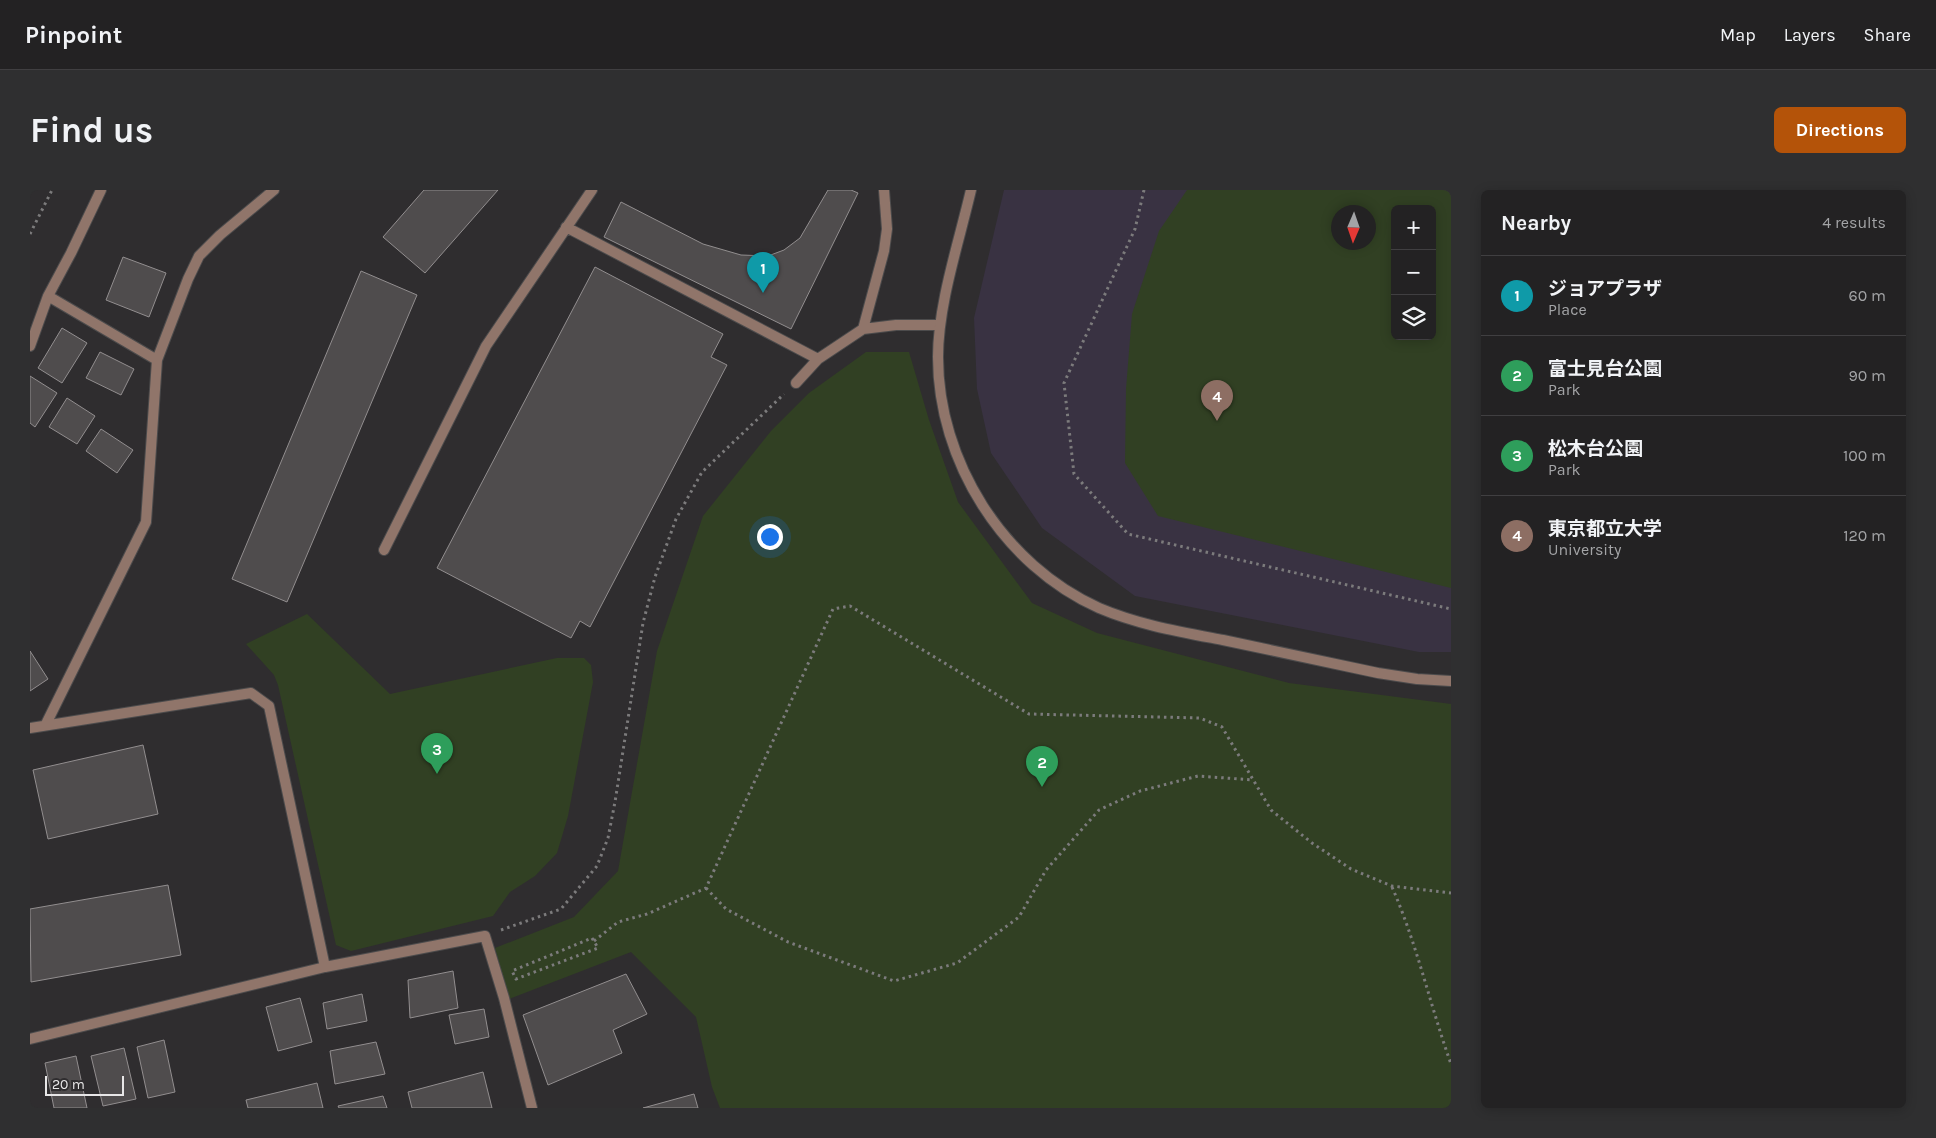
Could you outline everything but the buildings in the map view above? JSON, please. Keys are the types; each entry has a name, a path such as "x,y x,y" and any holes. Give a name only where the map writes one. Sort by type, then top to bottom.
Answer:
{"street":[{"path":"30,346 48,296 72,253 101,190"},
{"path":"46,724 146,522 157,360 199,256 220,235 274,190"},
{"path":"384,550 486,346 592,190"},
{"path":"862,329 884,251 887,229 884,190"},
{"path":"971,190 940,325 938,356 942,395 955,452 972,488 1010,542 1036,567 1068,591 1098,607 1142,624 1378,674 1451,681"},
{"path":"566,227 818,359"},
{"path":"48,296 157,360"},
{"path":"796,383 818,359 862,329 896,324 940,325"},
{"path":"30,728 251,693 269,706 325,968"},
{"path":"30,1040 325,968 485,936 504,998 532,1108"}],"path":[{"path":"30,234 52,190"},
{"path":"1144,190 1135,229 1064,383 1074,474 1128,534 1451,609"},
{"path":"485,936 561,909 597,866 608,838 615,802 643,623 655,577 676,519 702,472 796,383"},
{"path":"594,941 618,922 647,914 706,888 833,609 850,606 1029,714 1200,718 1222,727 1271,810 1312,843 1351,869 1392,886 1451,893"},
{"path":"706,888 726,909 788,942 894,981 957,963 1020,918 1046,870 1099,810 1140,791 1198,776 1254,780"},
{"path":"1392,886 1408,924 1451,1064"},
{"path":"592,938 594,941 598,948 516,978 512,971 592,938"}],"shaded area":[{"path":"1004,190 1451,190 1451,652 1419,652 1135,596 1042,528 991,453 977,389 974,318"}],"green space":[{"path":"1187,190 1451,190 1451,588 1158,516 1125,463 1126,389 1132,314 1159,231"},
{"path":"866,352 909,352 929,420 958,502 1032,603 1097,633 1289,683 1451,704 1451,1108 720,1108 712,1087 696,1017 631,952 509,999 495,948 574,917 618,871 657,651 703,516 771,431 809,393"},
{"path":"307,614 390,694 557,658 584,658 591,665 593,682 568,816 557,853 535,876 510,892 493,916 351,951 336,945 278,685 274,675 246,644"}],"place":[{"name":"ジョアプラザ","path":"763,293"},
{"name":"東京都立大学","path":"1217,421"},
{"name":"松木台公園","path":"437,774"},
{"name":"富士見台公園","path":"1042,787"}]}
